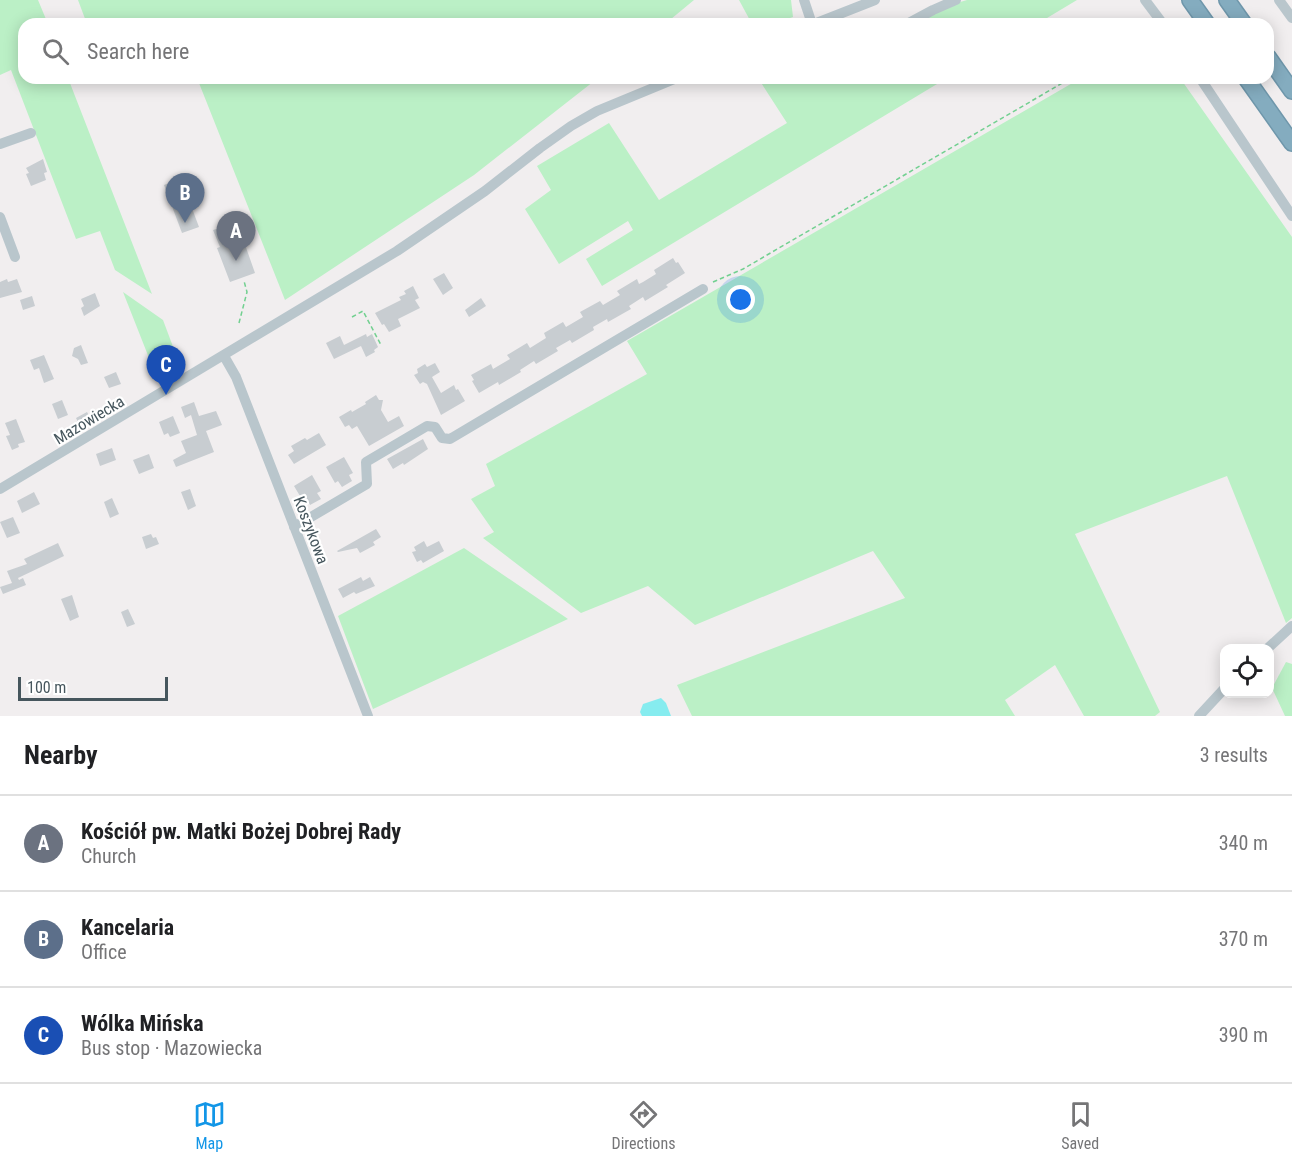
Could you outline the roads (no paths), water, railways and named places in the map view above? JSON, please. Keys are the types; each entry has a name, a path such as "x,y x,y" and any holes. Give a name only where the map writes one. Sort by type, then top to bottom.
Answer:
{"highway":[{"path":"1190,0 1203,18"},
{"path":"1227,0 1240,18"},
{"path":"1274,66 1292,91"},
{"path":"1250,84 1292,143"}],"street":[{"path":"804,0 811,18"},
{"path":"828,18 874,0"},
{"path":"918,18 956,0"},
{"path":"1145,0 1158,18"},
{"path":"1279,0 1292,18"},
{"name":"Mazowiecka","path":"0,489 224,356 443,221 571,126 597,111 662,84"},
{"path":"1204,84 1292,216"},
{"path":"0,144 31,133"},
{"path":"0,217 15,257"},
{"path":"294,527 367,484 366,462 427,426 435,427 442,438 450,439 703,289"},
{"name":"Koszykowa","path":"224,356 236,377 368,716"},
{"path":"1272,644 1292,626"},
{"path":"1204,714 1220,694"}],"water":[{"path":"661,698 666,703 671,716 642,716 640,712 643,704"}],"place":[{"name":"Kancelaria","path":"185,223"},
{"name":"Kościół pw. Matki Bożej Dobrej Rady","path":"236,261"},
{"name":"Wólka Mińska","path":"166,395"}]}
